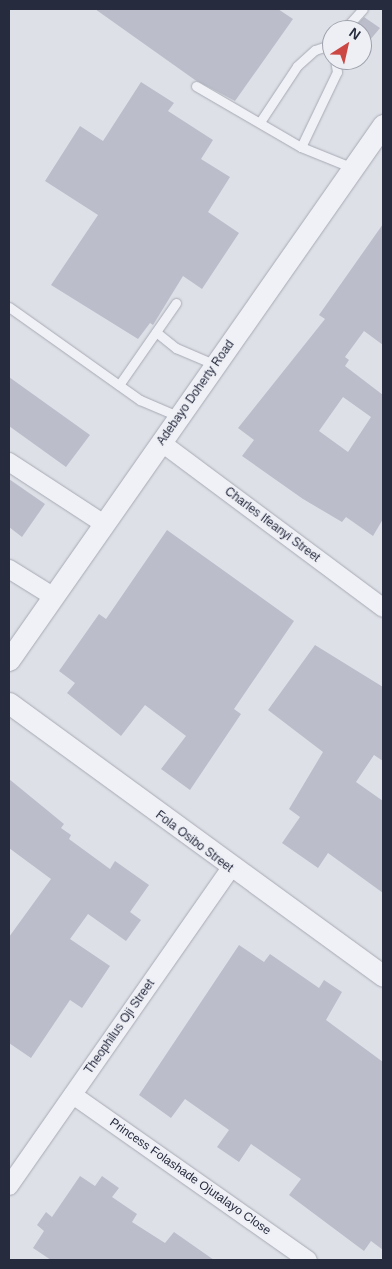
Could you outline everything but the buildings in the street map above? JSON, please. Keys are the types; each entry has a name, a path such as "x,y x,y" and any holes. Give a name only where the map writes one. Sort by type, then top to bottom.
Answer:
{"street":[{"name":"Adebayo Doherty Road","path":"9,660 383,126"},
{"name":"Charles Ifeanyi Street","path":"162,442 383,608"},
{"path":"9,462 104,524"},
{"path":"9,569 54,597"},
{"name":"Fola Osibo Street","path":"9,704 230,869 383,976"},
{"name":"Theophilus Oji Street","path":"9,1186 230,869"},
{"name":"Princess Folashade Ojutalayo Close","path":"73,1095 308,1260"}],"lane":[{"path":"353,20 363,9"},
{"path":"260,122 297,66 315,50 322,48"},
{"path":"301,146 337,70"},
{"path":"196,86 301,146 354,168"},
{"path":"120,385 176,303"},
{"path":"9,307 140,400 180,417"},
{"path":"156,332 176,348 216,365"}]}
